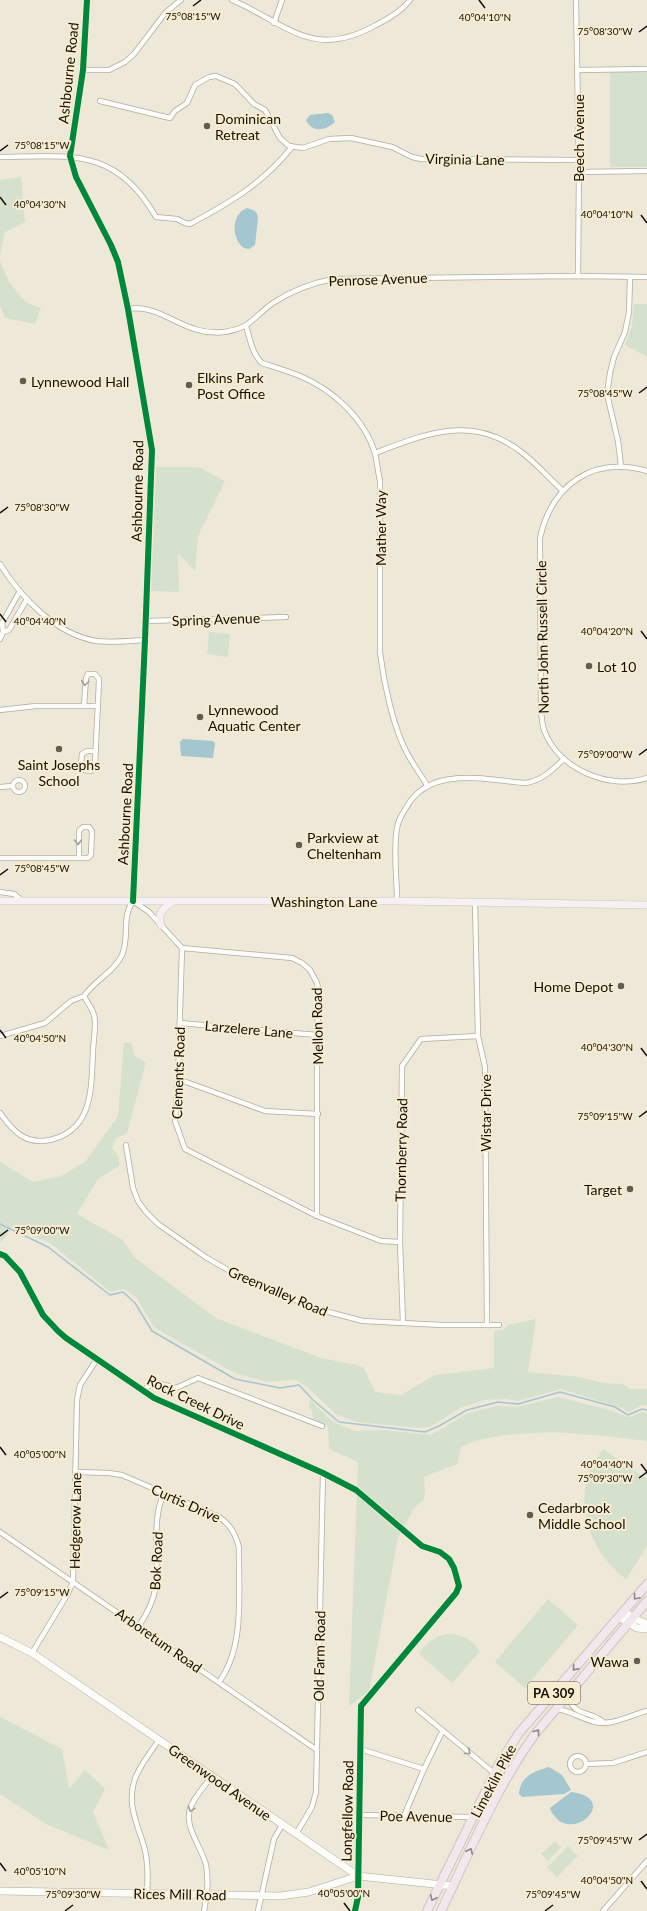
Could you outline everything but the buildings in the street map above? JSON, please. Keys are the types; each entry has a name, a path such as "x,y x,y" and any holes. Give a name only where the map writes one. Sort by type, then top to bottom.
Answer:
{"highway":[{"name":"PA 309","path":"622,1614 647,1584"},
{"name":"PA 309","path":"630,1620 647,1600"},
{"name":"Limekiln Pike","path":"427,1911 494,1773 519,1733 622,1614"},
{"name":"Limekiln Pike","path":"442,1911 505,1781 521,1754 556,1709 630,1620"}],"main road":[{"path":"161,925 159,917 160,912 173,901"},
{"name":"Washington Lane","path":"0,902 397,901 647,905"},
{"path":"622,1614 637,1628 647,1629"},
{"path":"630,1620 647,1624"},
{"name":"Greenwood Avenue","path":"0,1637 32,1653 358,1876 453,1886"},
{"name":"Rices Mill Road","path":"0,1891 280,1896 309,1892 358,1876"}],"street":[{"name":"Ashbourne Road","path":"84,996 92,985 118,964 122,956 125,942 127,910 133,901 146,621 152,450 128,309 114,252 76,177 70,156 83,70 87,0"},
{"path":"83,70 109,70 122,64 134,54 166,12 181,0"},
{"path":"232,0 298,35 314,39 345,38 368,30 391,17 410,0"},
{"path":"274,23 282,0"},
{"name":"Beech Avenue","path":"576,0 579,160 578,276"},
{"path":"578,70 647,69"},
{"path":"0,157 70,156 101,163 116,170 132,183 156,217 177,219 185,224 190,224 231,202 277,166 292,147 284,144 265,110 254,104 236,84 222,77 209,77 195,85 187,103 175,111 170,118 100,100"},
{"name":"Virginia Lane","path":"292,147 303,148 329,139 346,138 386,145 412,157 421,159 579,160"},
{"path":"579,172 647,171"},
{"name":"Penrose Avenue","path":"128,309 139,308 152,310 186,327 206,332 225,332 246,326 269,306 283,297 309,285 332,279 578,276 630,278 647,277"},
{"path":"621,466 618,441 607,394 611,367 625,332 629,312 630,278"},
{"name":"Mather Way","path":"246,326 258,360 267,365 300,376 327,391 347,408 362,428 374,453 380,481 380,653 383,676 400,735 407,753 427,785"},
{"path":"374,453 408,440 449,430 484,432 500,439 520,451 562,490"},
{"name":"North John Russell Circle","path":"647,471 621,466 607,467 577,479 562,490 551,506 544,522 540,538 541,708 544,730 564,759 581,771 597,778 615,783 635,782 647,778"},
{"path":"0,564 27,599 56,623 85,638 98,641 145,640"},
{"path":"0,639 2,623 20,591"},
{"path":"2,631 9,630 27,599"},
{"name":"Spring Avenue","path":"146,621 286,617"},
{"path":"84,706 86,678 90,673 99,678 96,752 94,769 91,771 84,770 81,764 82,754 87,751 96,752"},
{"path":"0,710 36,706 97,706"},
{"path":"397,901 397,826 409,802 427,785 444,780 460,778 526,783 535,782 544,778 564,759"},
{"path":"0,787 12,786"},
{"path":"0,858 79,858 88,858 91,855 92,831 89,827 83,827 79,831 79,858"},
{"path":"0,892 14,894 24,902"},
{"path":"133,901 148,912 182,948"},
{"name":"Wistar Drive","path":"475,902 478,1036 485,1067 487,1325"},
{"name":"Clements Road","path":"182,948 178,1079 175,1120 185,1149 317,1216 381,1241 400,1242"},
{"name":"Mellon Road","path":"182,948 292,958 302,963 310,970 317,983 319,992 317,1035 317,1216"},
{"path":"0,1036 45,1023 71,1001 84,996 94,1019 91,1092 87,1109 83,1117 74,1126 61,1135 49,1140 34,1141 26,1139 15,1132 0,1113"},
{"name":"Larzelere Lane","path":"180,1023 317,1035"},
{"name":"Thornberry Road","path":"403,1323 400,1242 402,1066 421,1039 478,1036"},
{"path":"178,1079 265,1111 318,1114"},
{"name":"Greenvalley Road","path":"126,1145 133,1188 138,1201 146,1212 158,1224 219,1266 244,1279 332,1314 363,1321 499,1325"},
{"name":"Rock Creek Drive","path":"0,1254 6,1256 20,1272 38,1306 58,1331 143,1391 173,1408 323,1472 356,1490 422,1546 440,1552 449,1559 454,1568 459,1586 453,1597 364,1702 360,1712"},
{"name":"Hedgerow Lane","path":"32,1653 67,1595 73,1582 78,1395 80,1385 97,1359"},
{"name":"Rock Creek Drive","path":"143,1391 153,1382 176,1388 198,1378 322,1426"},
{"name":"Curtis Drive","path":"76,1472 118,1474 223,1519 236,1536 238,1548 237,1634 233,1655 219,1682"},
{"name":"Old Farm Road","path":"296,1834 312,1806 316,1792 323,1472"},
{"name":"Bok Road","path":"139,1626 151,1605 155,1592 158,1509 164,1493"},
{"name":"Arboretum Road","path":"0,1532 318,1750"},
{"path":"568,1695 570,1702 576,1709 602,1721"},
{"path":"556,1709 564,1710 587,1720 597,1722 625,1720 647,1711"},
{"path":"418,1710 442,1732 494,1773"},
{"name":"Longfellow Road","path":"355,1911 358,1876 360,1712"},
{"path":"404,1816 442,1732"},
{"path":"147,1893 147,1867 145,1853 134,1818 132,1797 136,1777 159,1740"},
{"path":"360,1749 424,1769"},
{"path":"586,1764 613,1763 647,1752"},
{"path":"204,1911 208,1876 206,1864 188,1817 191,1806 212,1776"},
{"name":"Poe Avenue","path":"358,1815 473,1817"},
{"path":"258,1911 274,1839 282,1825"},
{"path":"603,1911 647,1861"}],"green space":[{"path":"610,72 647,72 647,167 610,167"},
{"path":"21,177 25,222 5,232 0,256 0,180"},
{"path":"0,261 9,282 25,302 41,308 35,324 5,318 0,305"},
{"path":"634,304 647,304 647,358 646,356 625,345 632,326"},
{"path":"156,467 198,467 225,481 198,536 195,571 178,553 179,592 151,591"},
{"path":"209,632 230,634 228,657 207,654"},
{"path":"124,1043 131,1043 135,1056 146,1062 127,1133 116,1138 112,1147 119,1157 119,1166 98,1179 77,1214 123,1240 134,1257 216,1318 321,1358 357,1365 364,1368 375,1392 401,1395 435,1375 494,1368 494,1331 503,1330 508,1325 536,1319 528,1372 580,1377 603,1383 623,1384 630,1389 647,1389 647,1405 642,1405 629,1412 622,1408 561,1389 518,1401 507,1399 484,1400 460,1408 430,1427 419,1428 356,1422 336,1414 307,1387 296,1380 267,1382 235,1373 181,1343 154,1327 136,1297 124,1289 111,1292 50,1243 13,1227 0,1243 0,1162 33,1182 61,1176 85,1162 118,1116"},
{"path":"558,1397 610,1410 630,1417 642,1412 647,1413 647,1441 557,1432 521,1434 491,1438 476,1441 461,1447 457,1464 424,1477 425,1491 423,1501 414,1508 398,1538 369,1691 349,1706 358,1462 329,1449 328,1427 313,1419 312,1411 309,1408 310,1400 333,1422 355,1431 383,1430 431,1435 468,1413 497,1406 517,1407"},
{"path":"603,1449 647,1479 647,1546 626,1579 605,1559 591,1533 587,1519 585,1490 588,1476"},
{"path":"548,1599 578,1625 525,1688 495,1662"},
{"path":"448,1634 466,1638 480,1651 452,1683 419,1654 431,1640"},
{"path":"0,1717 62,1749 69,1789 85,1770 105,1789 93,1812 109,1850 46,1824 0,1794"},
{"path":"555,1841 561,1847 548,1861 541,1854"},
{"path":"568,1846 578,1856 557,1877 547,1867"}],"water":[{"path":"328,113 332,115 335,122 323,129 315,129 306,120 310,115"},
{"path":"247,208 255,211 258,218 255,245 249,249 244,248 240,244 235,233 238,216"},
{"path":"183,739 213,741 215,743 213,758 181,756 180,742"},
{"path":"549,1767 562,1775 571,1790 564,1794 522,1797 519,1794 522,1783 529,1775"},
{"path":"571,1792 585,1796 592,1802 593,1809 589,1816 583,1821 574,1824 565,1823 556,1818 550,1808"}],"waterway":[{"path":"0,1224 48,1247 110,1295 123,1292 135,1303 152,1331 235,1379 280,1388 299,1385 313,1400 339,1422 425,1432 467,1410 498,1402 518,1404 560,1392 615,1407 628,1415 642,1409 647,1410"}],"cycle path":[{"path":"87,0 83,70 70,156 76,177 111,245 118,262 128,309 152,450 133,901"},
{"path":"0,1254 5,1256 20,1272 43,1315 66,1338 154,1398 323,1473 356,1490 422,1546 440,1552 449,1559 454,1568 459,1586 456,1593 361,1706 358,1897 355,1911"}],"place":[{"name":"Dominican Retreat","path":"207,126"},
{"name":"Lynnewood Hall","path":"23,381"},
{"name":"Elkins Park Post Office","path":"189,385"},
{"name":"Lot 10","path":"589,666"},
{"name":"Lynnewood Aquatic Center","path":"200,717"},
{"name":"Saint Josephs School","path":"59,749"},
{"name":"Parkview at Cheltenham","path":"299,845"},
{"name":"Home Depot","path":"621,986"},
{"name":"Target","path":"630,1189"},
{"name":"Cedarbrook Middle School","path":"530,1515"},
{"name":"Wawa","path":"637,1661"}]}
